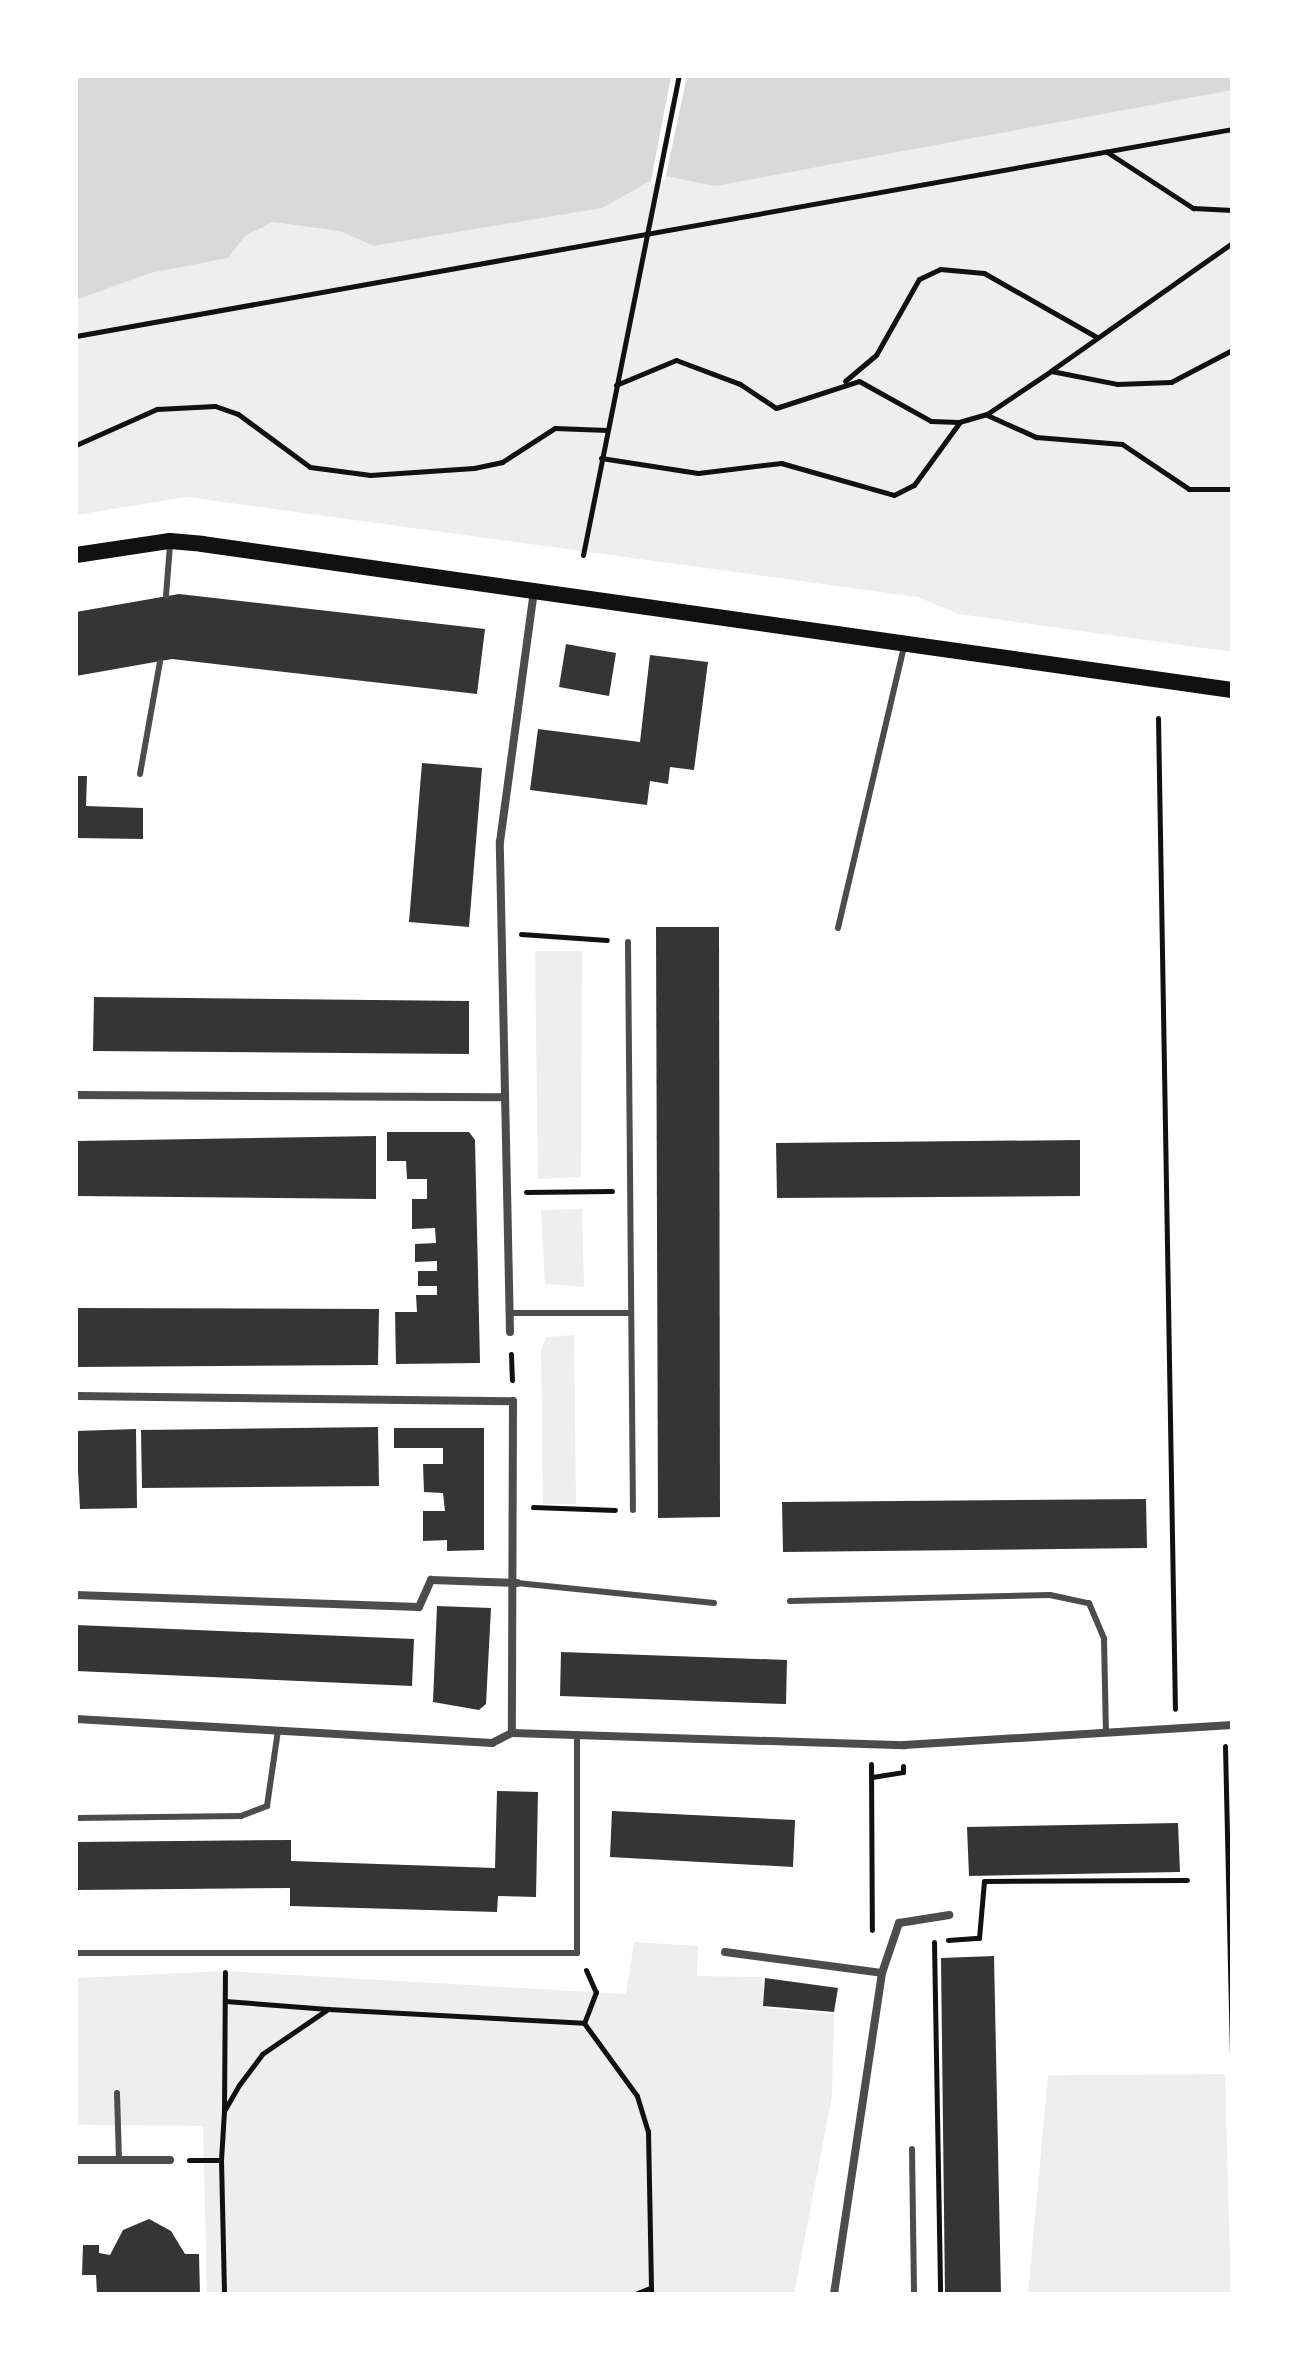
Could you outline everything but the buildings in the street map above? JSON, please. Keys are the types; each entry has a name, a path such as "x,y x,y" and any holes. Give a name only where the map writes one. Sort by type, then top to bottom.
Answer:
{"main road":[{"path":"76,555 170,541 535,586 1232,690"}],"street":[{"path":"510,1332 501,1097 500,842 535,586"},
{"path":"76,1095 501,1097"},
{"path":"76,1396 513,1401 517,1583 512,1733"},
{"path":"76,1595 419,1607 431,1580 517,1583"},
{"path":"76,1719 492,1743 512,1733 577,1739 871,1743 1228,1725"},
{"path":"834,2294 882,1973 899,1923 949,1915"},
{"path":"725,1952 882,1973"},
{"path":"76,2160 170,2160"}],"lane":[{"path":"166,596 170,541"},
{"path":"838,928 906,639"},
{"path":"140,774 160,662"},
{"path":"628,942 631,1191 627,1313 633,1510"},
{"path":"510,1313 627,1313"},
{"path":"517,1583 714,1603"},
{"path":"790,1601 1050,1595 1089,1603 1104,1639 1106,1733"},
{"path":"76,1818 241,1816 267,1806 278,1731"},
{"path":"76,1953 226,1949 577,1953 577,1739"},
{"path":"117,2093 119,2160"},
{"path":"912,2149 914,2294"}],"path":[{"path":"583,555 679,76"},
{"path":"76,336 647,237 1232,129"},
{"path":"1107,152 1193,208 1232,210"},
{"path":"845,381 876,388 931,421 959,422 986,414 1232,243"},
{"path":"616,385 676,360 740,384 776,408 811,402 845,381 876,355 919,279 940,269 984,273 1095,336"},
{"path":"1051,371 1117,384 1171,382 1232,350"},
{"path":"76,445 157,409 215,406 310,467 370,475 474,468 502,462 555,428 607,430"},
{"path":"986,414 1051,440 1122,444 1189,489 1232,489"},
{"path":"601,458 698,473 781,463 894,495 914,485 959,422"},
{"path":"1158,718 1176,1729"},
{"path":"498,935 628,942"},
{"path":"505,1191 631,1191"},
{"path":"510,1332 513,1401"},
{"path":"532,1507 633,1510"},
{"path":"1228,1725 1232,2061"},
{"path":"871,1743 872,1947 882,1973"},
{"path":"940,2294 932,1942 979,1938 984,1881 1187,1880"},
{"path":"224,2294 221,2160 226,1949"},
{"path":"577,1953 596,1992 584,2023"},
{"path":"225,2001 584,2023"},
{"path":"224,2111 262,2054 328,2009"},
{"path":"584,2023 637,2096 648,2131 651,2291 635,2294"},
{"path":"170,2160 221,2160"}],"shaded area":[{"path":"76,76 1232,76 1232,652 959,614 917,597 186,497 76,515"},
{"path":"76,76 1232,76 1232,90 715,186 661,175 602,208 374,246 340,231 273,222 245,236 228,258 150,273 76,300"},
{"path":"535,951 582,951 581,1177 538,1179"},
{"path":"582,1209 584,1287 545,1284 541,1210"},
{"path":"574,1335 576,1504 543,1504 541,1350 546,1337"},
{"path":"634,1942 698,1946 697,1976 762,1977 765,2008 834,2014 832,2096 794,2294 207,2294 203,2126 76,2125 76,1978 225,1971 626,1994"},
{"path":"1225,2074 1231,2294 1028,2294 1048,2075"}],"pier":[{"path":"671,76 687,76 665,180 650,186"}]}
